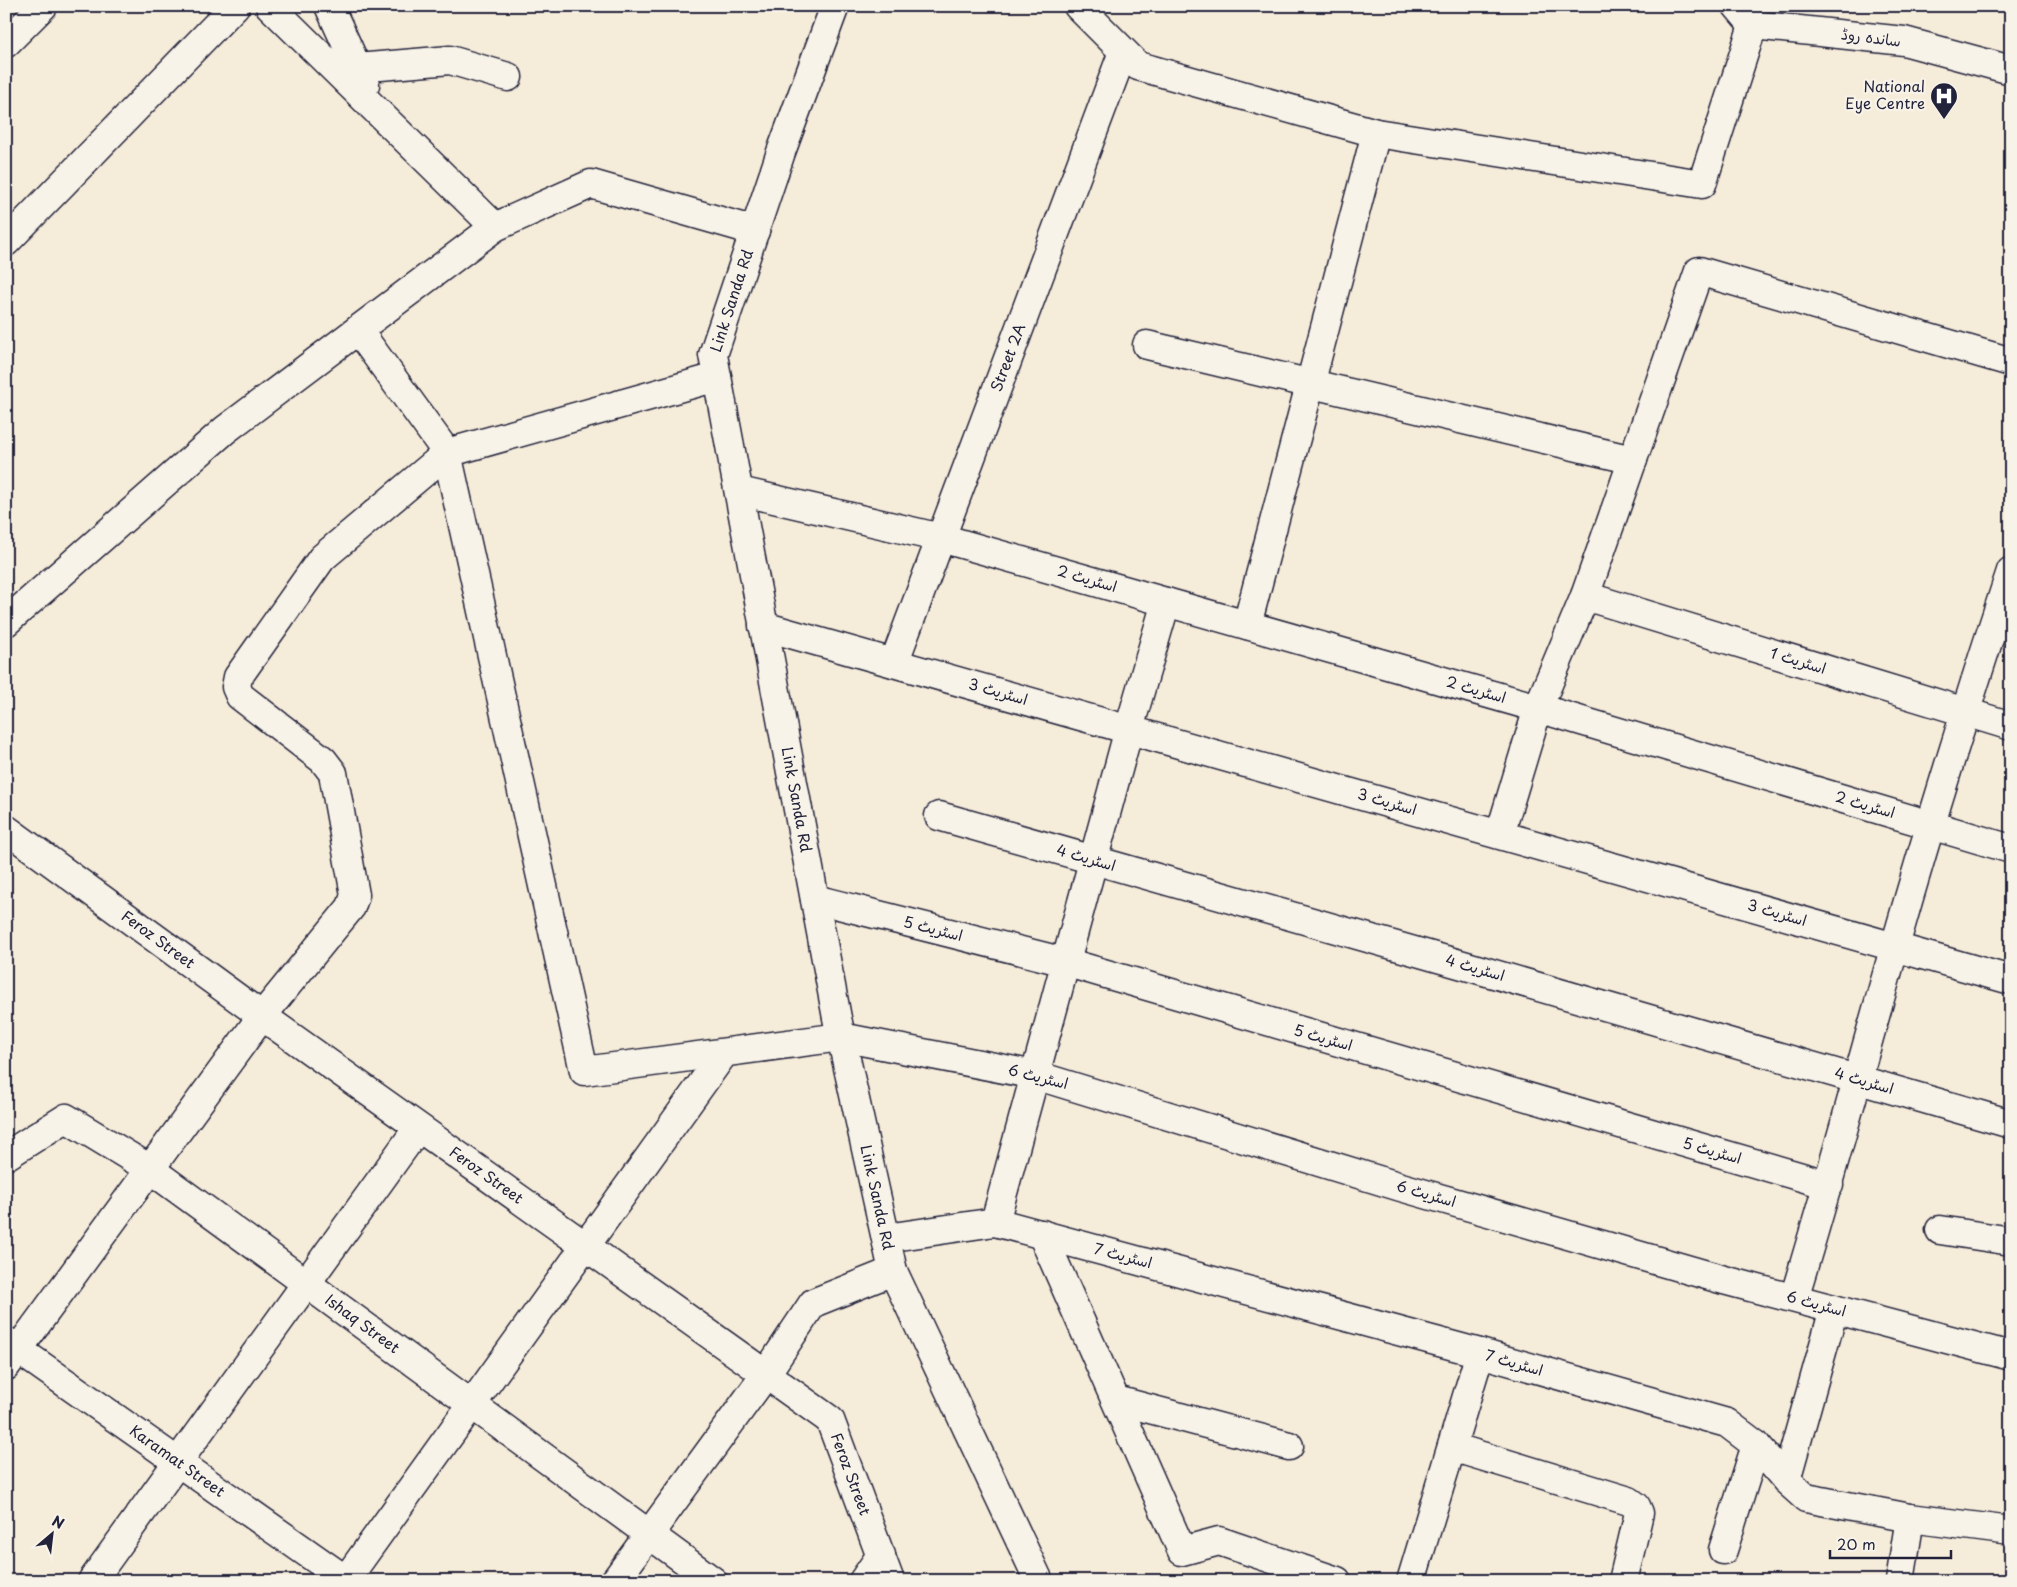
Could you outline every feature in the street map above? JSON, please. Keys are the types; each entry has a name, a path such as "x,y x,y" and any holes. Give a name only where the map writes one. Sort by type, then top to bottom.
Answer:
{"street":[{"path":"6,43 42,6"},
{"path":"6,242 235,6"},
{"path":"270,6 495,227"},
{"path":"329,6 377,111"},
{"name":"Link Sanda Rd","path":"835,6 781,152 713,354 841,1037 893,1270 1039,1581"},
{"path":"1078,6 1138,66 1376,133 1702,184 1745,16"},
{"name":"ساندہ روڈ","path":"1745,16 1904,41 2011,70"},
{"name":"Street 2A","path":"894,663 1123,52"},
{"path":"357,68 450,60 508,77"},
{"path":"1247,625 1376,133"},
{"path":"6,622 225,430 495,227 591,184 755,231"},
{"path":"1500,834 1538,708 1585,596 1700,271 2011,362"},
{"path":"359,329 447,453"},
{"path":"1147,345 1633,460"},
{"path":"10,1352 150,1169 262,1016 351,906 355,895 333,773 322,760 240,696 236,687 238,677 322,558 447,453 717,376"},
{"name":"اسٹریٹ 6","path":"447,453 584,1071 841,1037 1035,1074 1393,1185 1724,1280 2011,1356"},
{"name":"اسٹریٹ 2","path":"739,491 941,538 1538,708 2011,849"},
{"path":"1794,1298 1829,1185 1895,946 1964,711 2011,571"},
{"name":"اسٹریٹ 1","path":"1585,596 2011,726"},
{"path":"886,1238 995,1222 1129,729 1166,602"},
{"name":"اسٹریٹ 3","path":"763,626 2011,980"},
{"name":"اسٹریٹ 4","path":"939,816 2011,1124"},
{"name":"Feroz Street","path":"6,829 418,1128 830,1420 890,1581"},
{"name":"اسٹریٹ 5","path":"815,899 1066,962 1829,1185"},
{"path":"346,1580 724,1053"},
{"name":"Ishaq Street","path":"6,1156 66,1118 150,1169 713,1581"},
{"path":"92,1581 418,1128"},
{"name":"اسٹریٹ 7","path":"995,1222 1480,1353 1726,1423 1756,1445 1786,1480 1806,1498 1910,1518 2011,1531"},
{"path":"1940,1230 2011,1241"},
{"path":"1042,1234 1182,1551 1219,1541 1337,1581"},
{"path":"615,1581 766,1374 813,1302 893,1270"},
{"path":"1786,1480 1834,1309"},
{"name":"Karamat Street","path":"10,1352 178,1461 346,1580"},
{"path":"1411,1581 1480,1353"},
{"path":"1116,1400 1289,1446"},
{"path":"1723,1550 1756,1445"},
{"path":"1452,1447 1630,1501 1636,1506 1639,1513 1623,1581"},
{"path":"1900,1581 1910,1518"},
{"path":"863,1581 881,1555"}],"place":[{"name":"National Eye Centre","path":"1944,120"}]}
